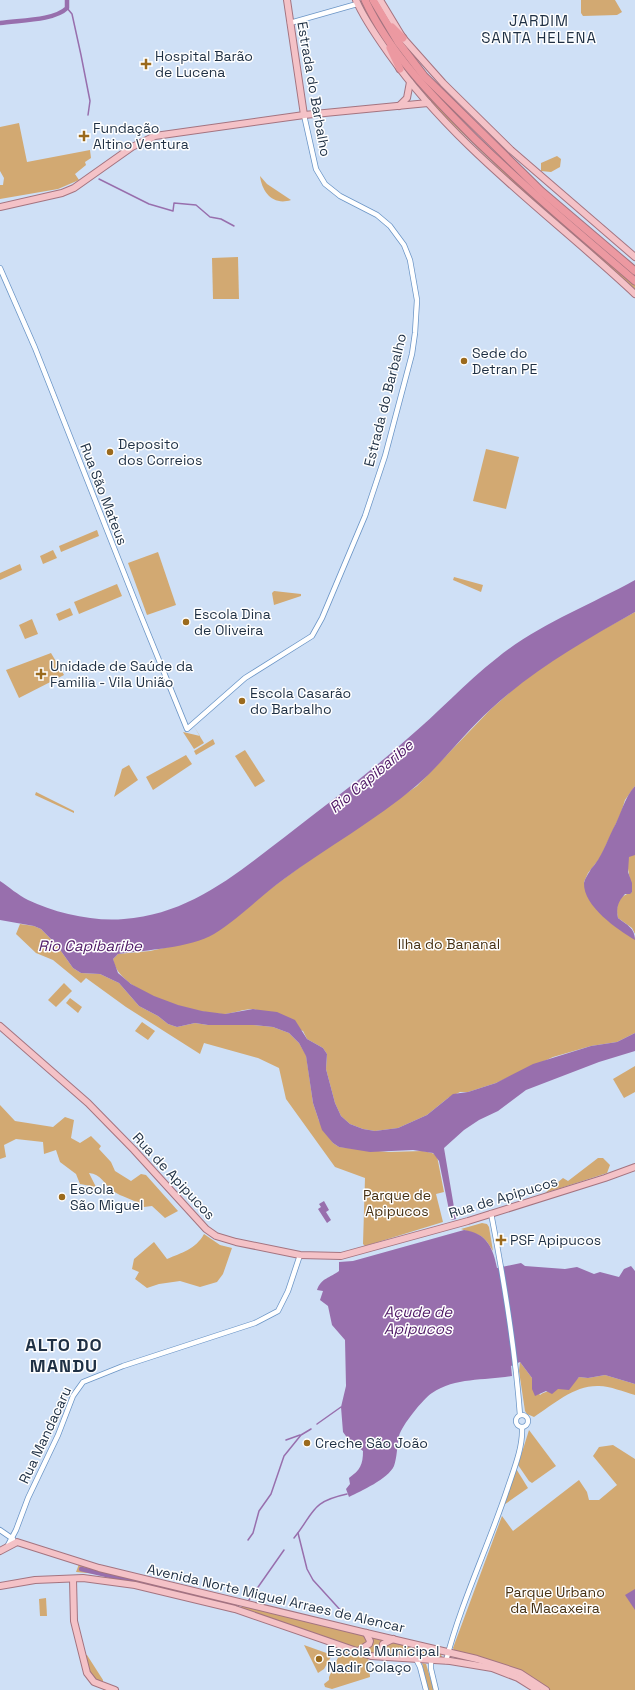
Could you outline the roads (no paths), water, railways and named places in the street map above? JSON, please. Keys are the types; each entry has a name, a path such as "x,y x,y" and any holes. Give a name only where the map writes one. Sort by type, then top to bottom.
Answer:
{"highway":[{"path":"365,0 400,70"},
{"path":"373,0 383,19 414,66 498,151 541,191 635,270"},
{"path":"375,19 412,73 460,124 516,179 635,281"},
{"path":"383,19 403,38"}],"main road":[{"name":"Estrada do Barbalho","path":"287,0 304,115"},
{"path":"380,0 403,38 443,82 511,150 635,257"},
{"path":"357,2 377,37 400,70 448,125 526,199 635,294"},
{"path":"399,106 409,93 410,82"},
{"path":"0,207 62,193 74,188 132,147 155,136 304,115 428,103"},
{"name":"Rua de Apipucos","path":"0,1026 88,1103 206,1228 225,1240 300,1255 341,1256 356,1254 623,1172 635,1167"},
{"path":"0,1551 15,1540"},
{"name":"Avenida Norte Miguel Arraes de Alencar","path":"15,1540 99,1568 366,1634 448,1652 520,1673 546,1690"},
{"path":"73,1579 74,1621 87,1673 90,1680 115,1690"},
{"name":"Avenida Norte Miguel Arraes de Alencar","path":"0,1586 35,1580 73,1579 110,1581 235,1609 371,1656 446,1661 473,1665 506,1673 518,1678 537,1690"},
{"path":"358,1651 369,1644 370,1641 366,1634"},
{"path":"390,1657 382,1651 382,1644 387,1640 394,1639"}],"street":[{"path":"290,23 357,2"},
{"name":"Estrada do Barbalho","path":"187,729 245,678 312,636 322,618 365,516 385,456 412,354 417,296 410,260 404,245 390,226 377,215 340,196 325,184 316,169 304,115"},
{"name":"Rua São Mateus","path":"0,268 37,354 187,729"},
{"path":"491,1213 517,1376 520,1415 516,1419 517,1424 522,1428"},
{"name":"Rua Mandacaru","path":"15,1540 28,1498 56,1440 73,1396 83,1382 116,1368 255,1323 276,1313 300,1255"},
{"path":"520,1415 525,1416 528,1422 528,1425 522,1428"},
{"path":"446,1661 504,1498 518,1455 522,1428"},
{"path":"0,1530 15,1540"},
{"path":"416,1659 420,1667 426,1690"},
{"path":"431,1660 431,1669 436,1690"}],"water":[{"name":"Rio Capibaribe","path":"635,580 635,612 560,656 508,694 481,718 435,768 416,786 384,811 284,879 223,928 204,939 168,948 118,954 113,959 118,973 131,984 154,996 178,1005 202,1011 225,1014 253,1009 277,1012 295,1020 307,1039 323,1048 327,1054 326,1069 335,1103 341,1116 350,1124 363,1129 375,1131 398,1128 427,1115 453,1094 468,1092 496,1083 533,1064 591,1046 617,1042 635,1033 635,1051 599,1062 526,1090 498,1111 479,1120 464,1130 444,1148 456,1219 451,1220 439,1161 433,1153 413,1150 370,1152 339,1147 333,1143 322,1130 313,1103 306,1056 299,1043 289,1033 273,1027 253,1025 208,1025 195,1023 177,1027 168,1024 158,1016 139,1006 119,983 100,974 81,973 73,968 56,944 41,929 34,926 0,920 0,881 24,898 39,905 62,913 88,918 112,920 148,916 191,901 230,878 347,789 418,729 485,668 513,646 547,625"},
{"path":"635,786 635,855 629,857 628,872 632,883 632,892 630,894 625,894 619,902 617,911 618,918 634,932 635,940 611,924 595,909 585,892 584,883 586,877 601,855 625,801"},
{"path":"324,1201 329,1210 326,1212 331,1220 327,1223 318,1209 321,1207 319,1204"},
{"name":"Açude de Apipucos","path":"464,1230 478,1234 488,1243 497,1268 521,1263 525,1266 565,1269 577,1267 594,1274 600,1272 619,1277 624,1269 631,1266 635,1271 635,1384 605,1375 588,1378 579,1377 569,1390 558,1389 552,1394 546,1391 535,1396 532,1389 532,1378 520,1362 511,1366 512,1376 471,1380 451,1384 432,1393 423,1401 404,1425 399,1436 395,1463 391,1471 374,1484 349,1497 346,1489 350,1484 349,1478 360,1467 363,1451 348,1439 343,1432 341,1407 346,1386 345,1340 332,1325 328,1306 320,1300 323,1291 317,1290 323,1281 339,1271 339,1262 353,1261"},
{"path":"635,1589 635,1610 625,1595"}],"waterway":[{"path":"0,23 45,18 54,15 67,8 67,0"},
{"path":"67,8 72,14 81,55 90,101 88,115"},
{"path":"99,179 149,204 173,211 174,203 196,205 210,217 221,219 234,226"},
{"path":"317,1424 341,1407"},
{"path":"248,1540 253,1533 259,1511 271,1494 284,1456 301,1435 311,1429"},
{"path":"286,1440 300,1435"},
{"path":"294,1538 314,1509 326,1501 347,1494"},
{"path":"298,1533 307,1569 313,1580 343,1613"},
{"path":"249,1600 284,1550"},
{"path":"81,1569 235,1605"}],"place":[{"name":"Hospital Barão de Lucena","path":"146,64"},
{"name":"Fundação Altino Ventura","path":"84,136"},
{"name":"Sede do Detran PE","path":"464,361"},
{"name":"Deposito dos Correios","path":"110,452"},
{"name":"Escola Dina de Oliveira","path":"186,622"},
{"name":"Unidade de Saúde da Familia - Vila União","path":"41,674"},
{"name":"Escola Casarão do Barbalho","path":"242,701"},
{"name":"Escola São Miguel","path":"62,1197"},
{"name":"PSF Apipucos","path":"501,1240"},
{"name":"Creche São João","path":"307,1443"},
{"name":"Escola Municipal Nadir Colaço","path":"319,1659"}],"district":[{"name":"JARDIM SANTA HELENA","path":"539,28"},
{"name":"ALTO DO MANDU","path":"64,1354"}],"park label":[{"name":"Ilha do Bananal","path":"449,944"},
{"name":"Parque de Apipucos","path":"397,1204"},
{"name":"Parque Urbano da Macaxeira","path":"555,1600"}]}
